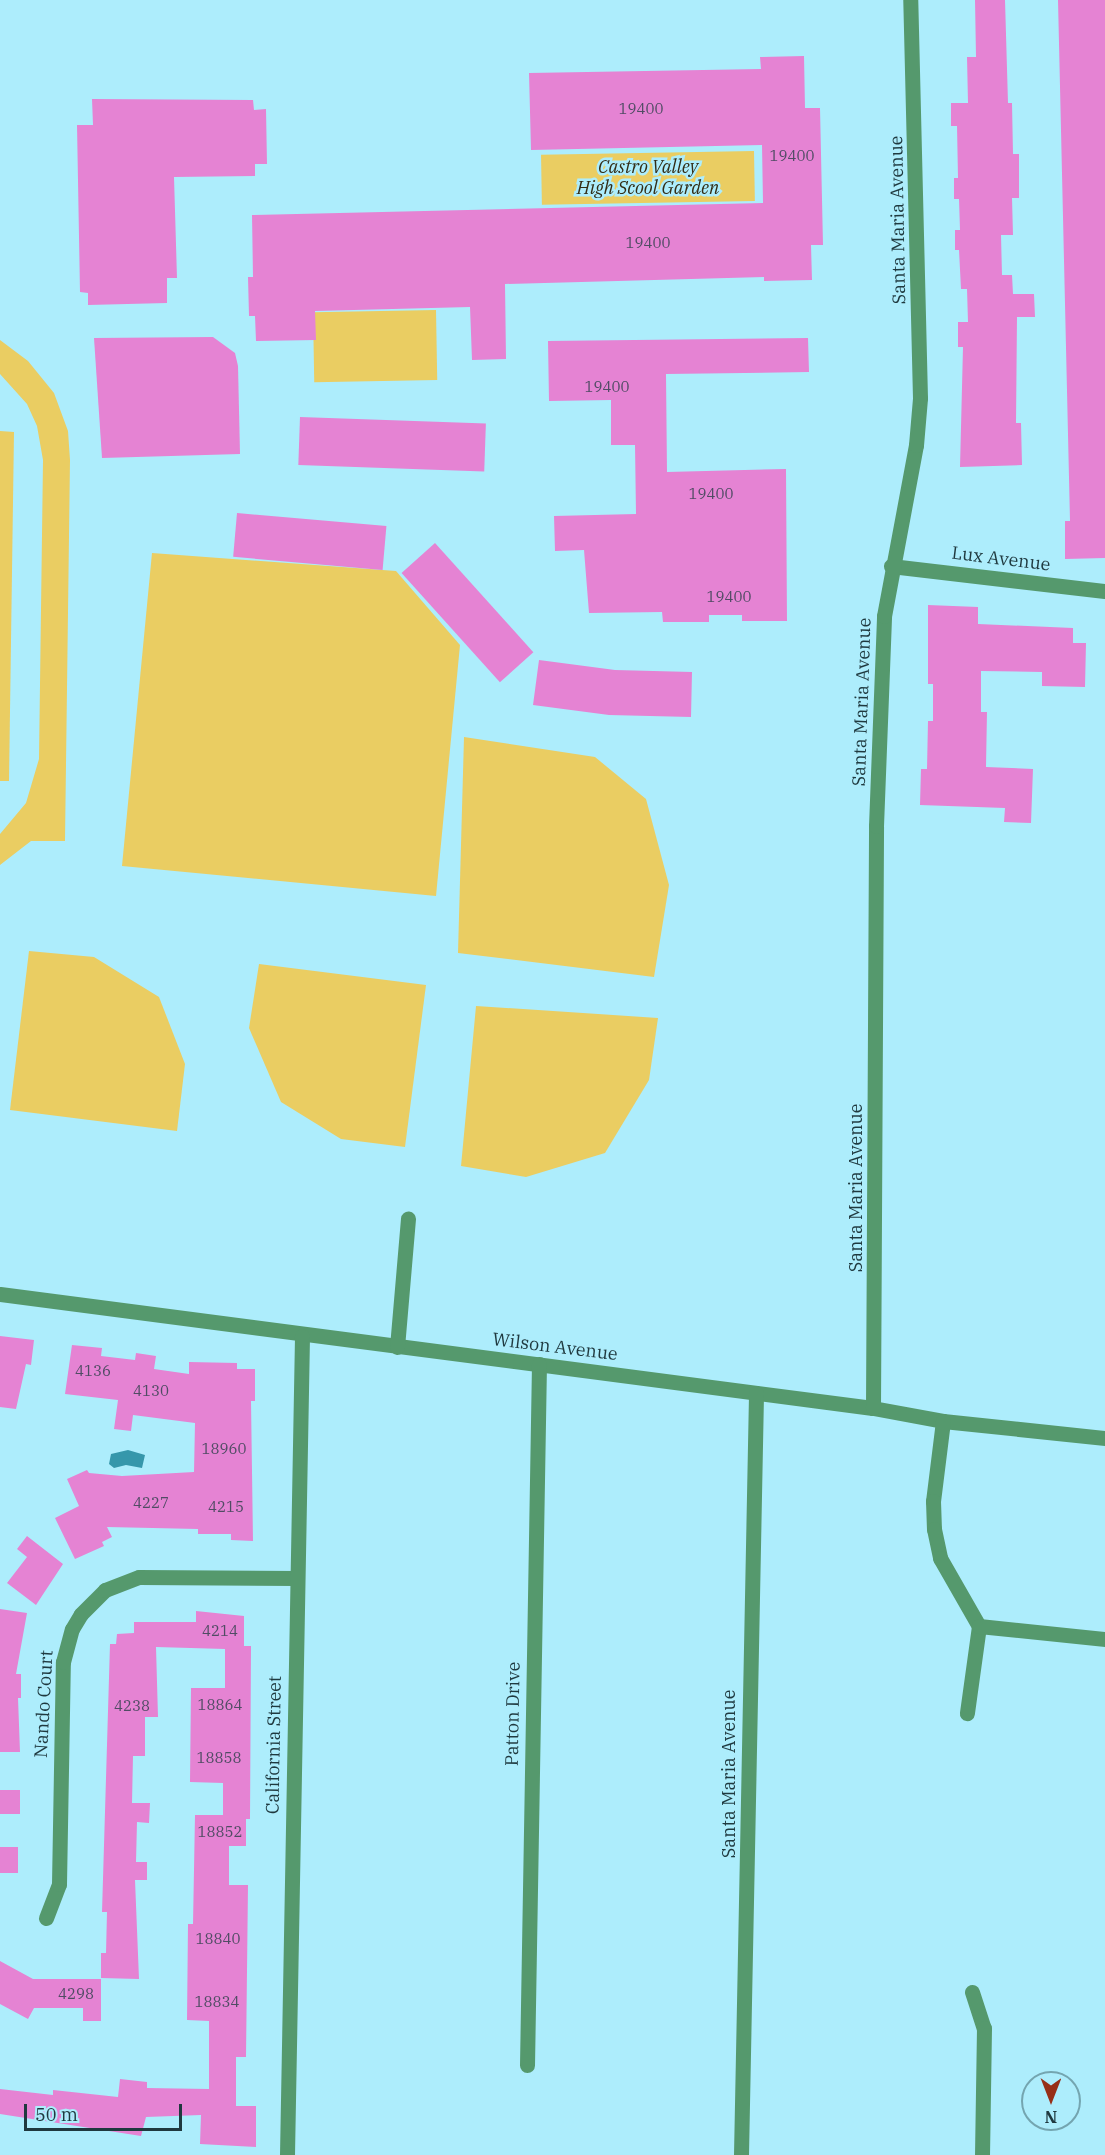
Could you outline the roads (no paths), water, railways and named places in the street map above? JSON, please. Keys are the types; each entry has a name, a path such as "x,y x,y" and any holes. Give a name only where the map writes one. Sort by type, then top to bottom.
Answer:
{"street":[{"name":"Santa Maria Avenue","path":"873,1408 876,826 884,616 891,566 916,445 920,398 910,0"},
{"name":"Lux Avenue","path":"891,566 1105,591"},
{"path":"397,1347 408,1218"},
{"name":"Wilson Avenue","path":"0,1294 302,1336 873,1408 943,1421 1105,1438"},
{"name":"California Street","path":"287,2155 302,1336"},
{"name":"Patton Drive","path":"527,2065 539,1365"},
{"name":"Santa Maria Avenue","path":"741,2155 756,1393"},
{"path":"943,1421 933,1501 934,1529 940,1558 979,1626 967,1713"},
{"name":"Nando Court","path":"46,1918 58,1884 63,1662 69,1637 81,1614 105,1590 139,1576 296,1578"},
{"path":"979,1626 1105,1640"},
{"path":"972,1992 984,2028 982,2155"}],"water":[{"path":"128,1450 145,1455 142,1468 126,1465 114,1468 109,1464 111,1454"}],"park label":[{"name":"Castro Valley High Scool Garden","path":"648,178"}]}
